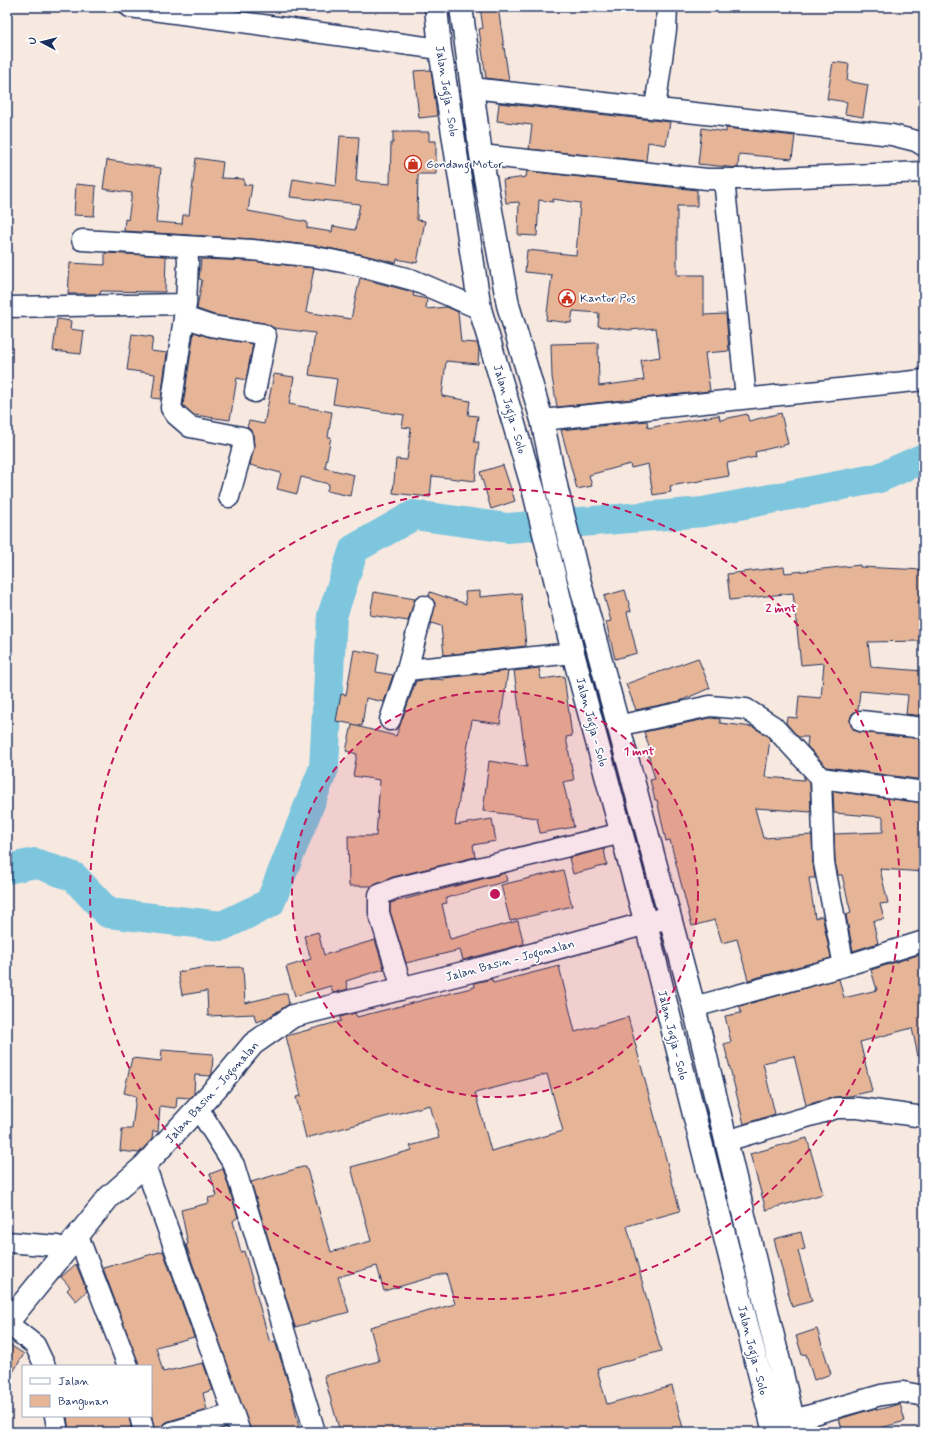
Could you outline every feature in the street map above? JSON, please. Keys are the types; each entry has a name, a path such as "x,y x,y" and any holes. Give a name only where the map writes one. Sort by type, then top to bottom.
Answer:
{"main road":[{"name":"Jalan Jogja - Solo","path":"436,7 440,49 480,309 534,492 573,653 646,924 774,1432"},
{"name":"Jalan Jogja - Solo","path":"461,7 481,155 508,305 542,420 577,572 617,726 694,1007 795,1426"},
{"name":"Jalan Basin - Jogonalan","path":"7,1323 67,1244 109,1197 145,1165 198,1108 253,1044 293,1016 669,917"}],"street":[{"path":"130,7 440,49"},
{"path":"655,108 666,30 667,7"},
{"path":"472,88 892,135 916,141 924,146"},
{"path":"481,155 724,179 924,172"},
{"path":"724,179 746,398"},
{"path":"82,240 252,250 315,257 358,265 413,280 480,309"},
{"path":"187,247 188,261 185,311 171,408 176,415 190,427 242,437 243,448 229,497"},
{"path":"7,307 185,311 211,326 262,334 266,336 255,392"},
{"path":"542,420 924,380"},
{"path":"390,720 407,670 424,606"},
{"path":"407,670 573,653"},
{"path":"617,726 710,706 746,708 773,726 821,778 924,792"},
{"path":"861,722 924,728"},
{"path":"821,778 824,863 844,966"},
{"path":"402,988 379,913 379,895 396,888 622,833"},
{"path":"694,1007 844,966 924,941"},
{"path":"198,1108 234,1165 315,1432"},
{"path":"726,1141 837,1108 858,1108 924,1117"},
{"path":"145,1165 237,1423 172,1432"},
{"path":"7,1242 35,1245 67,1244 122,1365"},
{"path":"7,1323 35,1345 45,1365"},
{"path":"795,1426 881,1395 903,1392 924,1396"},
{"path":"55,1417 58,1432"},
{"path":"140,1417 144,1432"}],"building":[{"path":"480,7 498,7 509,81 486,78 479,29 483,28"},
{"path":"833,62 849,64 847,81 868,85 863,117 845,114 847,102 827,99"},
{"path":"431,70 437,116 419,118 414,71"},
{"path":"499,103 670,122 666,145 648,142 646,161 529,149 532,125 497,121"},
{"path":"702,128 726,132 726,128 795,136 792,159 739,154 738,168 698,164"},
{"path":"393,132 429,132 429,141 436,141 436,174 418,174 417,220 425,221 417,263 397,259 396,263 360,254 317,246 253,239 124,231 125,219 128,220 132,193 103,189 107,160 161,168 156,222 182,224 183,215 189,215 196,158 223,162 221,178 244,179 244,185 252,185 248,211 307,222 307,228 332,232 333,226 355,230 360,204 290,197 293,179 336,186 340,136 359,137 356,181 390,184 391,143 393,143"},
{"path":"527,171 697,190 697,206 677,206 677,275 704,275 704,315 726,314 729,351 705,353 710,391 557,407 552,377 551,344 598,343 599,386 644,380 641,360 660,357 656,328 629,330 598,326 599,313 573,311 571,323 546,320 552,275 525,272 527,250 576,255 580,203 553,199 553,202 539,200 537,236 518,235 519,202 506,203 503,180 526,177"},
{"path":"76,184 96,186 94,216 74,215"},
{"path":"105,253 166,256 165,292 101,291 100,294 68,294 70,263 105,265"},
{"path":"201,259 251,261 314,268 306,312 351,319 360,278 409,291 414,293 413,296 427,299 426,309 447,307 458,312 461,342 477,343 479,349 478,364 446,361 442,396 470,401 468,415 478,416 474,442 479,442 475,481 432,476 430,497 393,493 396,459 407,460 411,428 402,427 404,415 333,404 337,379 309,375 315,333 274,328 264,323 214,315 197,309 202,280 199,279"},
{"path":"57,319 71,321 70,329 84,331 81,354 53,351"},
{"path":"194,332 209,337 253,344 246,380 237,378 230,420 194,415 183,405"},
{"path":"132,334 153,337 151,351 167,353 161,399 152,398 155,374 127,370"},
{"path":"274,374 294,377 289,404 332,412 328,437 331,437 325,468 354,475 350,496 327,491 329,484 301,477 297,494 277,489 281,473 250,465 254,446 253,435 247,427 249,421 264,424"},
{"path":"781,413 788,444 755,452 756,457 727,463 729,476 670,486 671,492 653,495 648,464 631,468 630,464 589,475 592,486 577,489 561,430 647,421 648,428 719,415 720,420 747,414 749,421"},
{"path":"503,465 515,501 491,509 480,472"},
{"path":"860,565 860,567 924,570 924,601 918,601 920,641 868,642 871,667 924,671 924,716 906,714 908,695 860,691 858,710 852,714 850,720 854,730 859,732 924,739 924,780 827,767 807,746 808,737 798,737 786,723 787,717 797,718 799,696 821,698 824,663 801,665 793,593 730,600 727,574 784,567 785,573"},
{"path":"625,590 631,611 627,612 637,653 615,659 606,622 611,621 604,596"},
{"path":"480,591 480,597 521,593 526,646 444,655 441,626 431,623 435,603 429,596 430,592 466,604 465,592"},
{"path":"374,592 415,599 408,621 370,615"},
{"path":"354,650 379,654 376,672 393,675 384,702 366,698 362,726 336,721 341,694 346,695"},
{"path":"698,658 710,688 680,701 636,710 626,684"},
{"path":"539,668 541,679 564,676 572,736 566,737 574,780 563,782 574,827 540,833 537,818 483,811 489,761 527,767 514,671"},
{"path":"508,671 500,724 472,720 455,825 492,819 496,841 473,845 475,857 393,877 372,886 349,886 348,836 376,836 380,780 353,776 357,754 346,751 352,725 396,736 416,681 436,679 444,680 444,678"},
{"path":"710,718 720,719 720,723 753,727 770,739 765,777 804,780 804,776 810,783 811,812 755,808 763,838 812,835 815,878 809,878 815,918 822,916 831,958 748,980 737,939 722,943 715,920 692,926 670,840 666,841 657,800 655,800 650,780 655,779 647,750 650,749 644,732"},
{"path":"833,791 924,803 924,872 880,869 888,903 880,904 884,919 873,921 878,943 853,951 846,915 851,913 842,875 838,875 835,862 834,834 883,832 883,817 834,813"},
{"path":"604,849 607,865 573,874 569,858"},
{"path":"563,870 572,906 510,921 501,885"},
{"path":"505,873 507,881 446,898 447,903 442,904 450,939 518,921 524,944 463,960 460,950 406,963 390,911 390,903"},
{"path":"318,932 324,955 375,940 384,969 346,981 348,989 333,993 331,986 295,996 286,967 311,959 304,936"},
{"path":"924,953 924,1055 918,1056 912,1028 860,1042 872,1091 850,1096 834,1097 806,1105 794,1056 763,1063 775,1114 744,1124 724,1044 731,1042 725,1016 741,1013 740,1006 839,979 844,998 877,990 871,970"},
{"path":"559,966 575,1032 628,1017 680,1211 627,1226 661,1351 597,1369 607,1404 672,1386 684,1432 340,1432 324,1376 379,1361 370,1327 455,1304 446,1273 384,1291 377,1266 338,1277 349,1312 295,1327 251,1182 306,1166 331,1252 371,1241 351,1167 412,1150 410,1146 439,1138 430,1105 306,1138 296,1097 301,1096 286,1036 341,1021 340,1017 355,1013 357,1017 475,987 474,983 492,979 493,983","holes":["547,1074 563,1131 491,1151 475,1093"]},
{"path":"243,967 245,1003 287,993 289,1004 266,1019 256,1022 254,1014 208,1016 207,991 182,995 178,972 201,968"},
{"path":"162,1050 213,1054 212,1074 210,1076 195,1075 194,1094 190,1098 177,1097 176,1108 160,1106 158,1132 153,1131 152,1139 139,1153 120,1151 122,1129 132,1129 136,1096 124,1093 132,1058 161,1061"},
{"path":"807,1138 823,1194 766,1210 750,1154"},
{"path":"223,1169 238,1217 233,1221 241,1252 244,1251 270,1343 275,1341 292,1395 300,1432 251,1432 186,1245 188,1244 181,1210 209,1203 208,1198 217,1196 210,1174"},
{"path":"801,1232 805,1249 798,1251 812,1301 792,1307 774,1239"},
{"path":"163,1251 194,1337 156,1347 163,1372 203,1363 213,1390 203,1393 207,1410 169,1421 163,1424 161,1431 155,1432 152,1417 152,1365 139,1365 103,1268"},
{"path":"76,1264 87,1291 76,1301 67,1290 70,1287 61,1277"},
{"path":"817,1329 831,1374 814,1380 806,1354 802,1355 796,1336"},
{"path":"7,1343 24,1354 7,1382"},
{"path":"900,1404 905,1421 881,1428 882,1432 858,1432 857,1428 843,1432 839,1419 876,1408 877,1410"},
{"path":"67,1417 129,1417 132,1432 69,1432"}],"waterway":[{"path":"7,869 35,863 74,877 108,913 222,926 270,903 324,768 332,616 354,549 414,515 508,528 703,512 879,478 924,458"}],"place":[{"name":"Gondang Motor","path":"413,164"},
{"name":"Kantor Pos","path":"567,298"}]}
